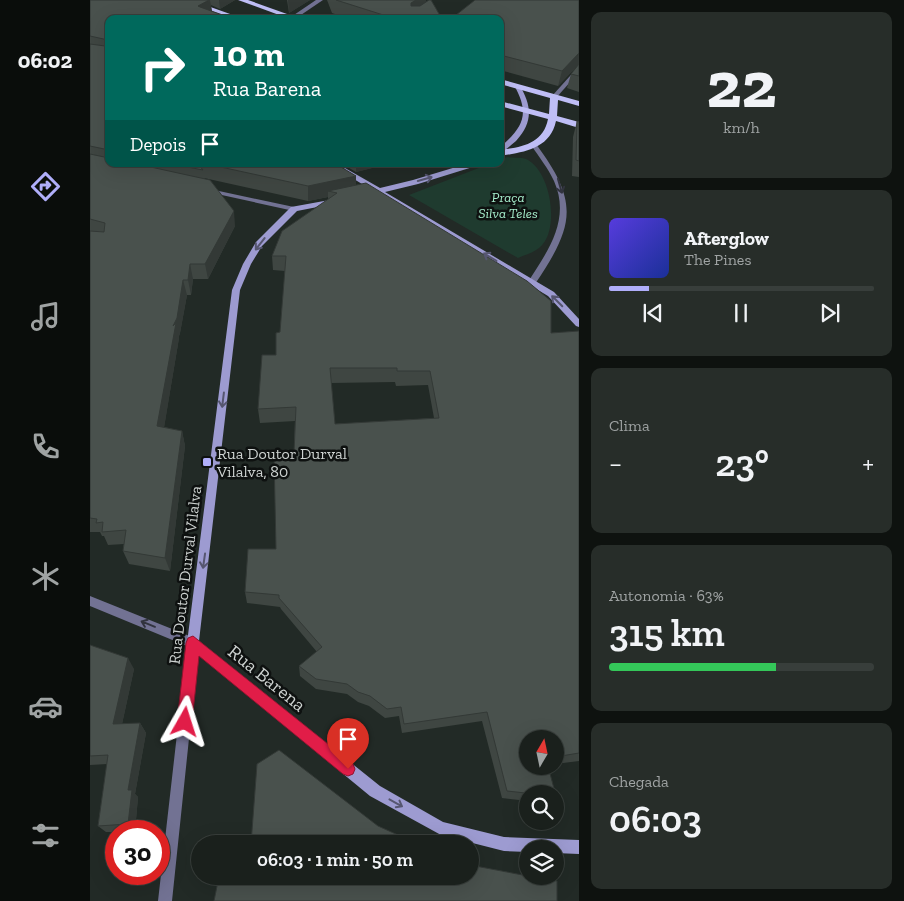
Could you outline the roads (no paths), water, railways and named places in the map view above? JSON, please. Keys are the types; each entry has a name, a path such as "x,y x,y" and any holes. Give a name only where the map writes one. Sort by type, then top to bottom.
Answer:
{"main road":[{"path":"184,0 228,15"},
{"path":"241,0 285,15"},
{"path":"504,82 579,104"},
{"path":"504,148 516,138 525,124 528,111 526,102 518,87"},
{"path":"504,151 534,145 548,134 554,118 554,97"},
{"path":"504,104 579,125"},
{"path":"338,167 551,294 579,324"},
{"path":"294,209 378,191 464,167"},
{"name":"Rua Doutor Durval Vilalva","path":"193,643 236,290 247,264 259,244 294,209"},
{"name":"Rua Barena","path":"193,643 375,791 441,828 504,844 579,847"}],"street":[{"path":"298,15 320,0"},
{"path":"554,97 579,68"},
{"path":"532,282 558,242 565,218 560,182 553,168 534,145"},
{"path":"197,187 294,209"},
{"name":"Rua Barena","path":"90,601 193,643"},
{"name":"Rua Doutor Durval Vilalva","path":"165,901 193,643"}],"place":[{"name":"Rua Doutor Durval Vilalva, 80","path":"207,462"}],"park label":[{"name":"Praça Silva Teles","path":"508,206"}]}
